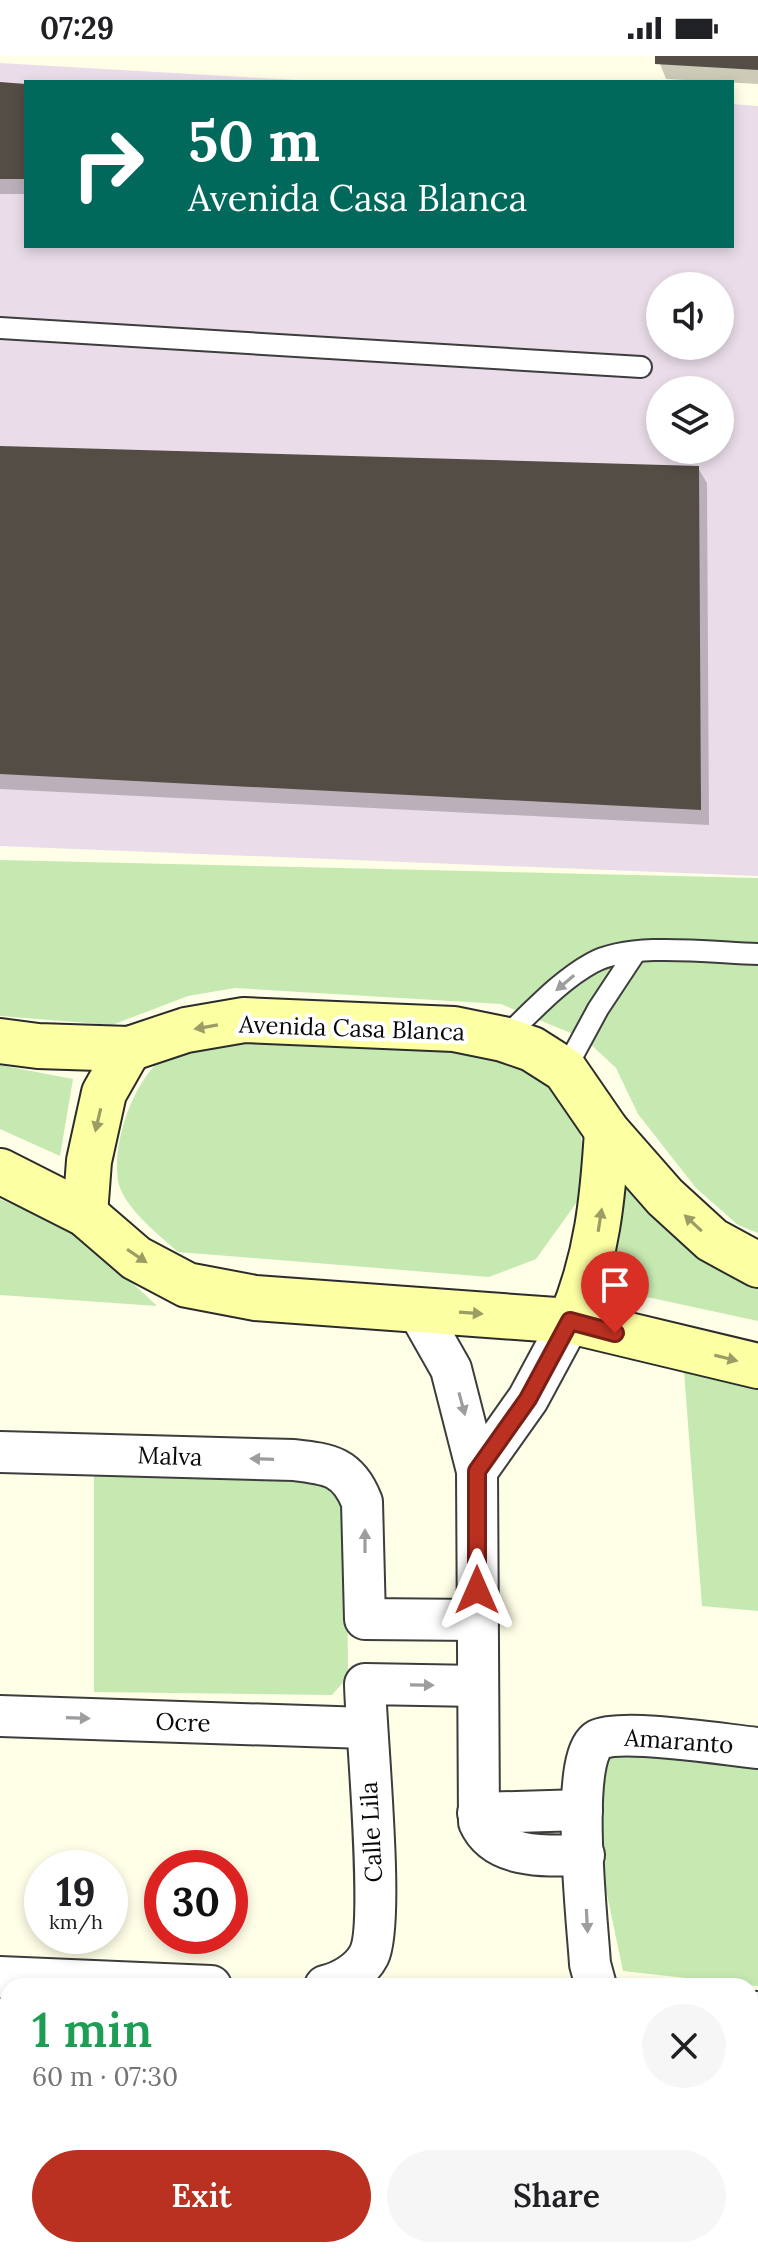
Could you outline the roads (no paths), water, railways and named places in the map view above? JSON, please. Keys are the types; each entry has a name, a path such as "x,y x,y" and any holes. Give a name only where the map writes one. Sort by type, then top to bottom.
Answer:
{"street":[{"name":"Avenida Casa Blanca","path":"0,1041 38,1046 129,1049 186,1030 244,1020 454,1029 503,1039 532,1049 565,1070 607,1131 665,1197 712,1240 758,1265"},
{"path":"85,1214 89,1161 104,1093 129,1049"},
{"path":"477,1471 528,1399 585,1287 597,1234 607,1131"},
{"path":"0,1171 85,1214 136,1258 187,1285 255,1298 570,1321 758,1366"},
{"path":"417,1309 451,1369 477,1471 478,1813 483,1831 503,1845 533,1854 584,1855"},
{"name":"Malva","path":"0,1452 294,1460 339,1468 357,1488 362,1502 365,1619 478,1620"},
{"name":"Calle Lila","path":"341,1978 370,1954 375,1913 365,1684 478,1686"},
{"name":"Ocre","path":"0,1716 366,1728"},
{"name":"Amaranto","path":"582,1810 587,1756 591,1746 600,1739 630,1736 758,1748"},
{"path":"478,1813 582,1810 590,1964 594,1978"},
{"path":"0,1977 23,1978"},
{"path":"361,2258 368,2258"}],"lane":[{"path":"0,328 641,367"},
{"path":"565,1070 598,1009 635,953"},
{"path":"503,1039 571,976 595,961 615,954 758,954"}]}
